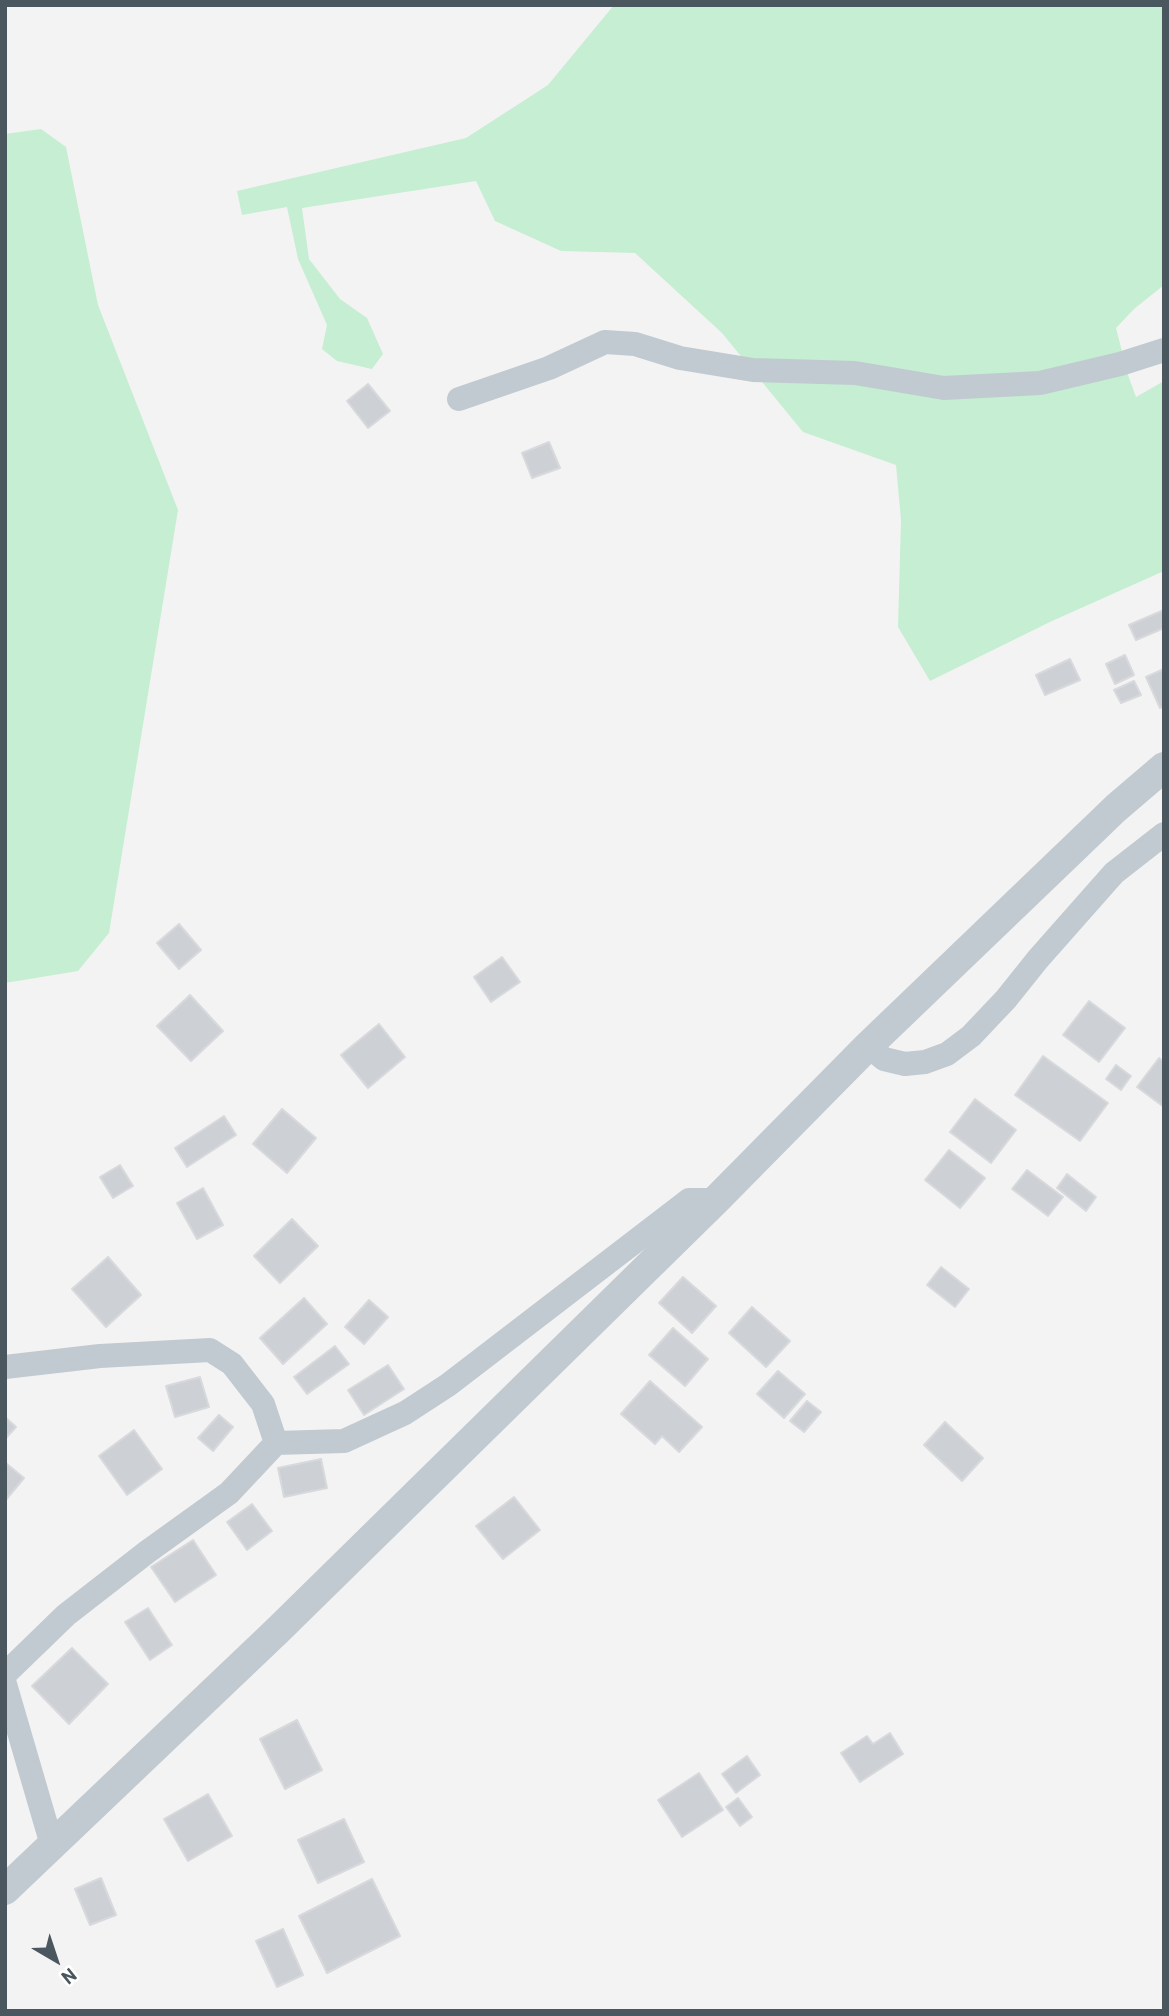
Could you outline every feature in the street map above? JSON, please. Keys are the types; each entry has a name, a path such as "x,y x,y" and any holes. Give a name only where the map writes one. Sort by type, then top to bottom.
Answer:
{"street":[{"path":"459,399 549,368 605,342 635,344 680,358 753,370 855,373 944,388 1040,383 1120,364 1164,350"},
{"path":"5,1889 277,1631 716,1200 868,1046 1116,808 1164,766"},
{"path":"868,1046 884,1059 905,1064 925,1062 947,1054 971,1036 1006,999 1114,873 1164,834"},
{"path":"5,1675 66,1615 229,1493 276,1443 344,1441 405,1413 448,1385 689,1200 716,1200"},
{"path":"5,1367 100,1356 209,1350 232,1364 263,1404 276,1443"},
{"path":"5,1684 52,1845"}],"green space":[{"path":"614,5 1164,5 1164,285 1134,309 1116,328 1136,397 1164,381 1164,571 1052,621 930,681 898,627 901,520 896,465 803,432 722,333 635,253 561,251 495,221 476,181 302,208 309,259 340,299 367,318 383,354 372,369 337,361 322,349 327,325 298,259 287,207 242,215 237,191 466,138 548,85"},
{"path":"41,129 66,147 98,305 178,510 109,933 78,971 5,983 5,134"}],"building":[{"path":"368,384 390,411 368,428 347,401"},
{"path":"549,442 560,468 532,478 522,453"},
{"path":"1164,610 1164,628 1136,640 1129,625"},
{"path":"1125,655 1134,675 1115,684 1106,664"},
{"path":"1070,659 1080,680 1045,695 1036,675"},
{"path":"1164,669 1164,707 1160,708 1146,677"},
{"path":"1134,681 1141,695 1121,703 1114,690"},
{"path":"179,924 201,950 179,969 157,943"},
{"path":"502,957 520,982 491,1002 474,977"},
{"path":"190,995 223,1031 191,1061 157,1026"},
{"path":"1089,1001 1125,1028 1099,1062 1063,1035"},
{"path":"379,1024 405,1057 368,1088 341,1055"},
{"path":"1043,1056 1108,1103 1080,1141 1015,1095"},
{"path":"1159,1058 1164,1062 1164,1107 1137,1087"},
{"path":"1116,1065 1131,1076 1121,1090 1106,1079"},
{"path":"975,1099 1016,1130 991,1163 950,1132"},
{"path":"282,1109 316,1138 287,1173 253,1144"},
{"path":"224,1116 236,1135 187,1167 175,1148"},
{"path":"949,1150 985,1178 960,1208 925,1180"},
{"path":"120,1165 133,1186 113,1198 100,1177"},
{"path":"1027,1170 1063,1197 1048,1216 1012,1189"},
{"path":"1067,1174 1096,1197 1086,1211 1057,1188"},
{"path":"203,1188 223,1225 197,1239 177,1203"},
{"path":"292,1219 318,1246 280,1283 254,1256"},
{"path":"108,1257 141,1295 106,1327 72,1289"},
{"path":"941,1267 969,1289 955,1307 927,1285"},
{"path":"683,1277 716,1306 692,1333 659,1303"},
{"path":"304,1298 327,1324 283,1364 260,1338"},
{"path":"369,1300 388,1317 364,1344 345,1327"},
{"path":"752,1307 790,1341 766,1367 729,1333"},
{"path":"673,1328 708,1359 685,1386 649,1355"},
{"path":"335,1346 349,1364 307,1394 294,1377"},
{"path":"388,1365 404,1389 364,1415 348,1390"},
{"path":"778,1371 805,1394 784,1418 757,1394"},
{"path":"200,1377 209,1407 175,1417 166,1386"},
{"path":"650,1381 702,1427 679,1452 662,1436 655,1444 621,1414"},
{"path":"807,1401 821,1412 804,1432 790,1421"},
{"path":"219,1415 233,1427 213,1451 198,1438"},
{"path":"5,1417 16,1427 5,1439"},
{"path":"945,1422 983,1458 962,1481 924,1445"},
{"path":"134,1430 162,1469 127,1495 99,1456"},
{"path":"321,1459 327,1488 284,1497 278,1468"},
{"path":"7,1464 24,1478 5,1501 5,1467"},
{"path":"514,1497 540,1530 503,1559 476,1526"},
{"path":"252,1504 272,1531 247,1550 227,1522"},
{"path":"193,1540 216,1575 175,1602 151,1567"},
{"path":"148,1608 172,1645 150,1660 125,1622"},
{"path":"72,1648 108,1684 69,1724 32,1686"},
{"path":"297,1720 322,1770 285,1789 260,1739"},
{"path":"890,1733 903,1754 860,1782 841,1753 867,1736 873,1744"},
{"path":"747,1756 760,1775 736,1793 722,1774"},
{"path":"699,1773 723,1810 682,1837 658,1800"},
{"path":"208,1794 232,1836 188,1861 164,1819"},
{"path":"738,1798 752,1817 740,1826 726,1807"},
{"path":"344,1819 364,1862 318,1883 298,1840"},
{"path":"101,1878 116,1915 90,1925 75,1889"},
{"path":"372,1879 400,1936 327,1973 299,1916"},
{"path":"283,1929 303,1975 277,1987 256,1941"}]}
